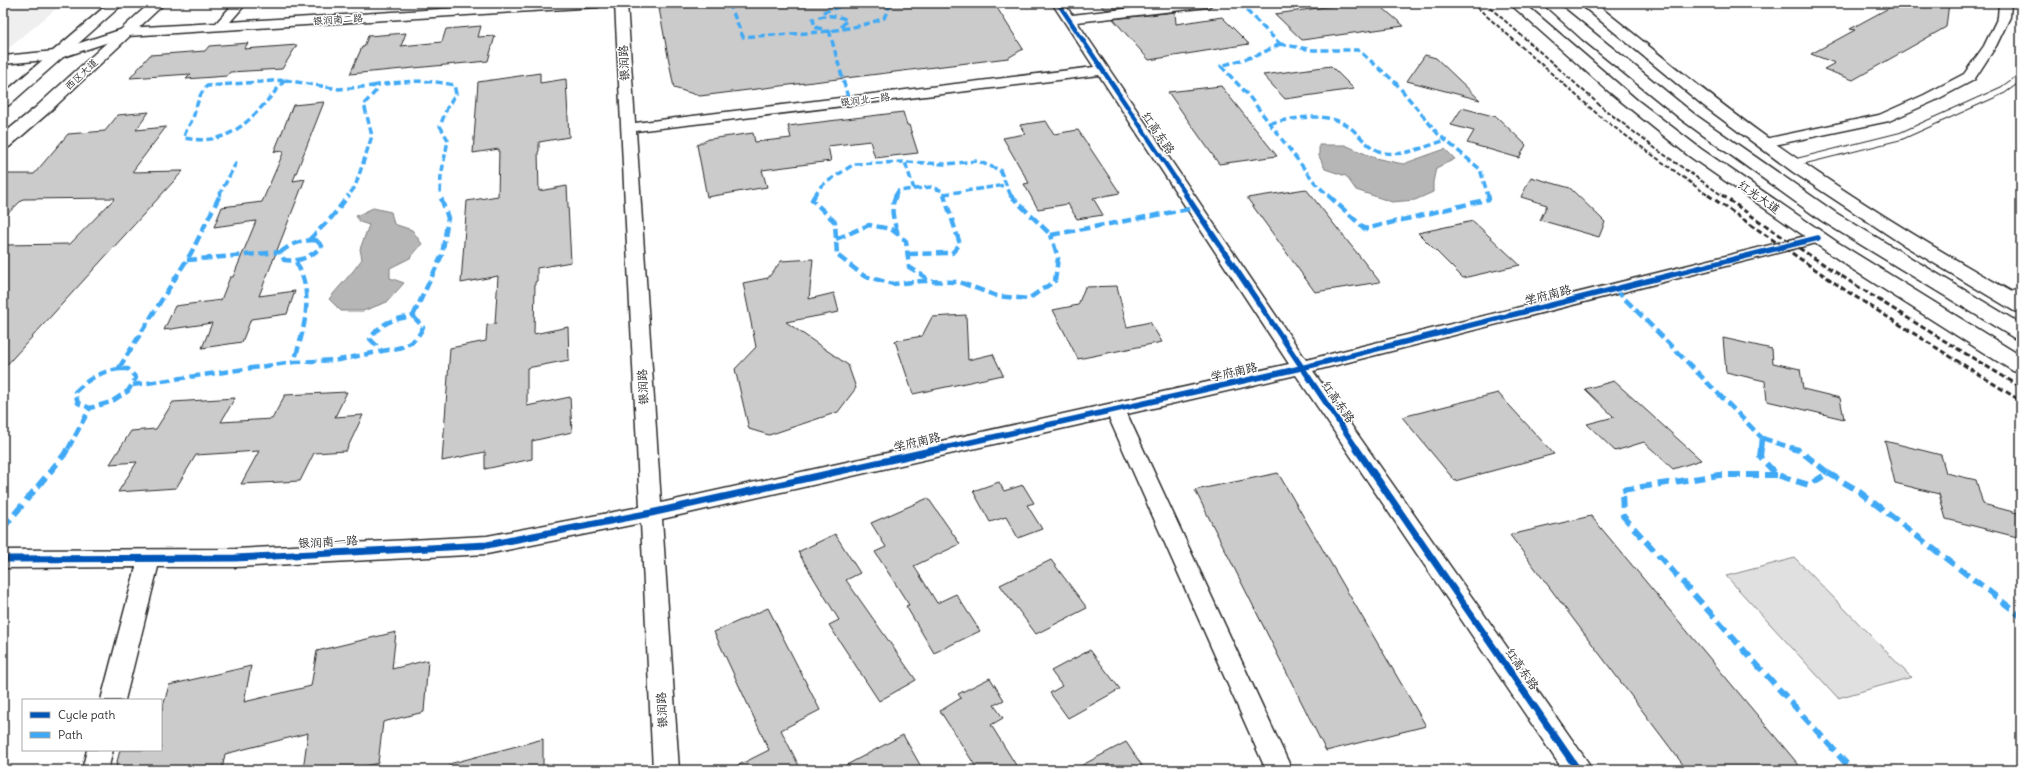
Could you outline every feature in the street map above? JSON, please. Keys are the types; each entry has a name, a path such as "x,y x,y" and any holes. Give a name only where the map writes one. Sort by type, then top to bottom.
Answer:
{"main road":[{"path":"3,102 117,3"},
{"name":"西区大道","path":"3,143 41,111 158,3"},
{"name":"红光大道","path":"1516,3 1576,57 1672,136 1818,238 1931,312 2021,366"},
{"name":"红光大道","path":"1549,3 1587,36 1688,117 1829,217 2021,333"},
{"path":"1586,3 1728,117 1853,206 2017,299"}],"street":[{"name":"银润南二路","path":"3,60 57,55 126,32 598,3"},
{"name":"银润路","path":"621,3 666,770"},
{"name":"红高东路","path":"1058,3 1301,368 1578,770"},
{"path":"1069,19 1208,3"},
{"path":"1765,143 1884,118 1929,98 1969,77 1990,46 2004,17 2005,3"},
{"path":"219,26 238,6"},
{"name":"银润北一路","path":"628,128 1103,70"},
{"name":"学府南路","path":"651,513 1301,368 1818,238"},
{"path":"1115,409 1279,770"},
{"name":"银润南一路","path":"3,559 235,558 487,545 651,513"},
{"path":"113,699 149,558"},
{"path":"95,770 100,751"}],"lane":[{"path":"1793,163 1901,136 2003,90 2021,77"}],"path":[{"path":"1903,3 1911,8"}],"shaded area":[{"path":"3,3 63,3 3,53"},
{"path":"1319,145 1345,145 1375,158 1403,164 1445,149 1455,159 1436,168 1433,182 1433,192 1415,200 1392,202 1356,190 1346,176 1325,169 1319,156"},
{"path":"373,208 391,212 394,224 412,230 422,244 410,258 390,268 390,278 404,283 387,302 363,311 341,311 329,299 362,259 360,249 369,225 360,222 356,216"},
{"path":"1795,558 1912,677 1838,698 1726,576"}],"building":[{"path":"658,3 994,3 1023,49 1008,58 700,96 674,88"},
{"path":"1099,3 1163,3 1105,10"},
{"path":"1354,3 1377,3 1404,26 1302,40 1275,14"},
{"path":"1898,3 1949,3 1946,27 1853,80 1824,69 1835,63 1811,54 1855,30 1850,29"},
{"path":"1175,12 1176,24 1222,17 1249,44 1149,60 1113,19"},
{"path":"481,26 478,37 495,36 488,61 350,74 368,36 406,33 401,46 442,42 446,29"},
{"path":"248,43 244,49 297,45 282,69 230,72 227,76 186,79 191,74 130,78 150,55 205,51 209,46"},
{"path":"1425,55 1436,58 1480,100 1407,81"},
{"path":"1331,66 1354,89 1285,99 1263,75"},
{"path":"540,73 540,83 566,79 569,137 539,142 539,191 567,186 571,262 537,268 537,281 535,282 534,334 568,327 569,360 527,368 527,406 570,397 572,432 532,441 532,459 485,469 485,452 442,461 450,348 486,341 487,325 495,324 498,276 461,283 467,201 498,196 499,149 473,153 478,82"},
{"path":"1221,86 1277,156 1219,164 1168,92"},
{"path":"324,102 293,181 305,179 259,296 295,291 287,314 251,319 242,342 202,348 212,323 164,330 175,306 221,300 230,277 233,277 256,221 214,227 222,207 262,202 284,151 274,152 293,105"},
{"path":"1462,108 1497,117 1526,145 1519,158 1467,143 1474,131 1451,125"},
{"path":"149,112 136,130 166,127 132,172 183,171 3,369 3,245 70,244 115,198 23,199 3,218 3,174 34,174 68,134 105,131 118,115"},
{"path":"903,112 918,153 875,158 870,141 828,146 831,161 762,170 767,187 707,197 697,145 709,139 753,133 755,142 791,138 788,126"},
{"path":"1046,121 1054,134 1078,130 1120,193 1093,198 1103,215 1077,219 1068,204 1038,209 1024,184 1029,183 1003,138 1025,134 1020,125"},
{"path":"1531,177 1570,188 1605,222 1599,237 1540,220 1547,205 1521,197"},
{"path":"1306,189 1380,282 1315,292 1247,198"},
{"path":"1473,221 1520,265 1463,278 1418,233"},
{"path":"813,259 809,299 834,293 839,312 786,322 848,365 856,388 838,412 769,435 749,429 735,369 756,347 743,283 768,278 781,261"},
{"path":"1117,286 1127,327 1150,322 1162,342 1078,359 1053,310 1078,305 1085,287"},
{"path":"966,315 968,360 993,354 1003,375 913,394 895,341 922,336 932,317"},
{"path":"1723,338 1772,349 1773,363 1800,369 1803,389 1840,398 1844,419 1767,401 1765,381 1726,372"},
{"path":"1614,381 1701,460 1673,469 1644,442 1615,451 1587,424 1614,417 1585,389"},
{"path":"347,392 335,417 363,415 346,451 314,453 300,481 241,484 259,451 196,455 176,488 118,492 137,462 110,464 131,431 156,429 173,402 235,398 221,422 272,419 285,395"},
{"path":"1498,393 1554,454 1455,481 1402,417"},
{"path":"1885,441 1941,455 1946,473 1976,480 1983,504 2021,514 2021,538 1946,519 1939,494 1895,483"},
{"path":"1278,473 1426,726 1326,751 1195,490"},
{"path":"999,482 1004,491 1023,485 1034,503 1027,505 1042,529 1018,538 1006,517 990,522 973,491"},
{"path":"928,498 960,544 914,566 937,603 956,594 980,631 934,653 906,606 909,605 875,552 886,547 871,523"},
{"path":"1591,516 1803,770 1687,770 1510,535"},
{"path":"835,534 860,573 846,580 916,680 879,701 829,625 839,620 798,552"},
{"path":"1051,560 1087,608 1036,634 1000,585"},
{"path":"768,608 820,710 781,730 801,770 729,770 769,750 714,632"},
{"path":"396,632 392,669 428,660 424,712 383,722 378,763 350,770 303,770 308,733 225,754 222,770 115,770 120,751 162,751 162,710 169,685 251,666 244,702 311,686 317,651"},
{"path":"1090,650 1120,689 1068,718 1050,693 1062,686 1051,671"},
{"path":"990,678 1004,700 994,705 1003,718 991,725 1019,770 978,770 940,711 961,698 958,694"},
{"path":"903,735 923,770 837,770"},
{"path":"543,739 543,770 450,770 449,764"},
{"path":"1126,742 1145,770 1073,770"}],"railway":[{"path":"1472,3 1603,119 1709,196"},
{"path":"1485,3 1604,109 1656,149 1723,196"},
{"path":"1708,195 1848,292 2021,401"},
{"path":"1722,195 1795,246 1945,341 2021,387"}],"marked path":[{"path":"729,3 743,37 829,30 871,23 884,18 889,7 887,3"},
{"path":"823,12 843,7 851,3"},
{"path":"1239,3 1280,44 1313,50 1358,50 1395,82 1438,134 1480,169 1489,199 1365,229 1316,184 1248,95 1221,66 1258,55 1280,44"},
{"path":"822,29 815,27 813,19 826,15 834,15 847,20 841,27"},
{"path":"829,30 849,101"},
{"path":"285,80 207,86 199,97 192,121 186,129 184,138 200,141 216,140 229,134 242,126 254,115 285,80 339,89 373,86 376,91 364,104 372,136 363,159 355,187 331,218 309,240"},
{"path":"373,86 424,81 454,85 456,94 447,108 440,126 448,140 441,176 440,197 448,218 442,255 413,316 393,320 383,324 370,339 382,351 407,346 416,339 423,327 413,316"},
{"path":"1270,123 1306,117 1333,120 1348,126 1374,149 1387,153 1409,151 1446,140"},
{"path":"119,368 191,253 237,161"},
{"path":"1051,235 1010,195 1000,170 977,161 946,164 905,162 854,164 821,186 812,200 835,222 837,255 864,276 893,284 923,281 959,282 997,296 1028,299 1055,281 1058,258 1051,235 1194,208"},
{"path":"898,234 892,212 893,202 898,191 914,189 905,162"},
{"path":"944,194 1006,185"},
{"path":"908,254 952,253 960,244 943,191 931,187 914,189"},
{"path":"836,239 869,225 891,229 906,241 909,267 925,277 927,281"},
{"path":"187,260 281,252 293,244 306,241 316,240 322,246 314,254 305,259 295,261 284,260 281,252"},
{"path":"296,262 306,285 307,298 304,324 294,362 339,360 360,357 382,351"},
{"path":"1615,289 1762,438 1799,450 1828,473 1809,485 1777,475 1760,457 1762,438"},
{"path":"133,385 294,362"},
{"path":"3,528 64,455 90,408 118,399 128,391 136,378 128,369 105,371 92,377 75,392 78,403 90,408"},
{"path":"1828,473 1857,490 2021,616"},
{"path":"1777,475 1719,475 1622,490 1623,516 1852,770"}],"cycle path":[{"path":"1058,3 1301,368 1578,770"},
{"path":"3,559 235,558 487,545 651,513 1301,368 1818,238"}]}
